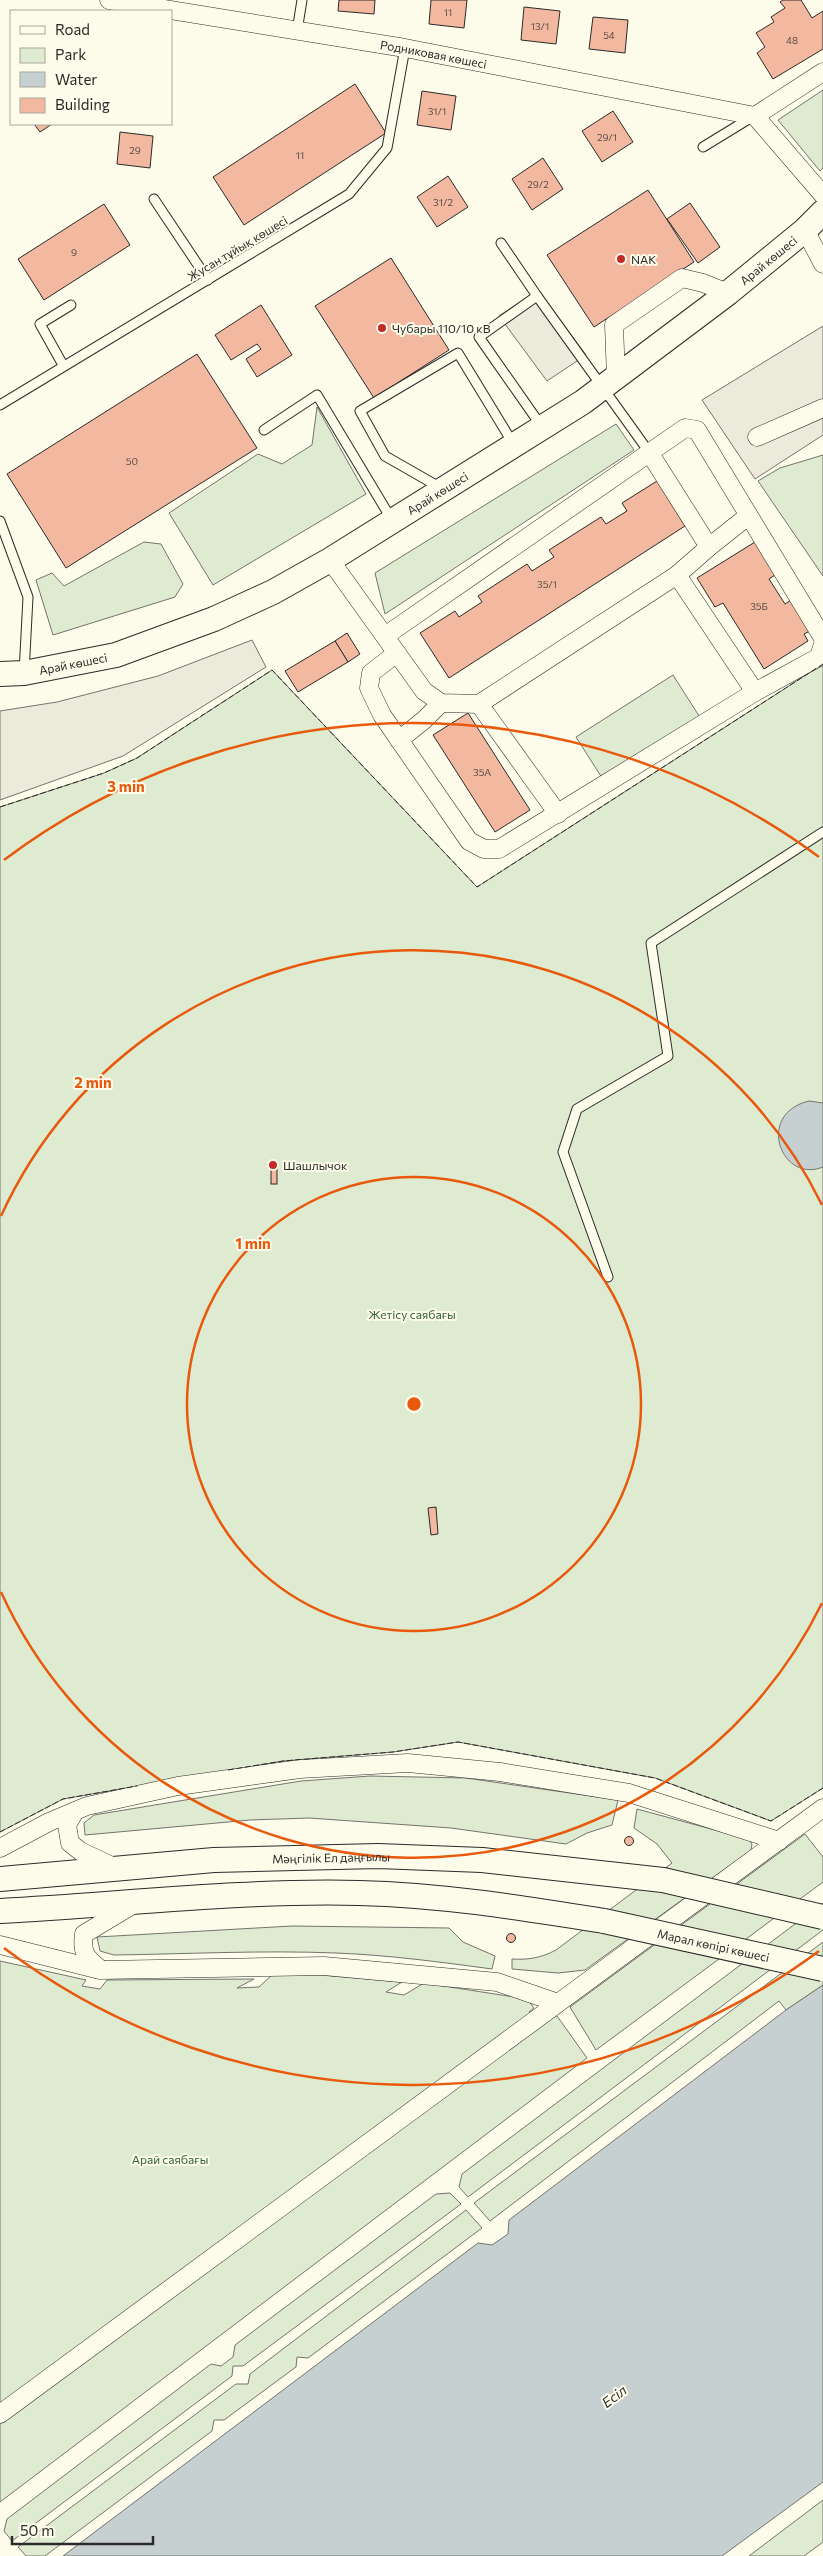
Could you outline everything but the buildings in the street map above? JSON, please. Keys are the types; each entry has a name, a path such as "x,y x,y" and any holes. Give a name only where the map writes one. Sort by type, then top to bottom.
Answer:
{"main road":[{"name":"Арай көшесі","path":"0,674 24,673 116,655 214,619 273,592 330,560 514,446 610,382 728,293 805,230 823,212"},
{"name":"Мәңгілік Ел даңғылы","path":"0,1879 214,1860 378,1856 482,1860 662,1880 823,1917"},
{"name":"Марал көпірі көшесі","path":"136,1903 264,1894 358,1893 440,1897 604,1921 823,1969"},
{"path":"0,1912 136,1903"}],"street":[{"name":"Родниковая көшесі","path":"109,0 170,10"},
{"name":"Родниковая көшесі","path":"172,10 404,48 755,116"},
{"path":"823,72 755,116 823,195"},
{"path":"805,230 823,264"},
{"path":"610,382 614,326 682,278 703,283 728,293"},
{"path":"757,437 823,408"},
{"path":"385,636 685,428 697,430 823,638"},
{"path":"649,452 709,547"},
{"path":"330,560 424,691 441,703 479,704 677,576 748,516"},
{"path":"677,576 755,692"},
{"path":"397,653 371,673 369,688 382,715 469,842 484,849 499,849 755,692 819,657 823,644"},
{"path":"399,740 424,720 441,703"},
{"path":"479,704 558,814"},
{"path":"0,1848 48,1822 87,1806 178,1786 300,1769 408,1763 500,1772 629,1793 779,1841"},
{"path":"0,2414 823,1808"},
{"path":"75,1811 67,1825 70,1843 80,1851 119,1869"},
{"path":"100,1970 87,1959 82,1947 84,1934 136,1903"},
{"path":"0,1945 100,1970 324,1966 497,1982 558,2003"}],"lane":[{"path":"297,31 302,0"},
{"name":"Жусан тұйық көшесі","path":"0,405 63,365 349,194 387,148 404,48"},
{"path":"703,147 755,116"},
{"path":"154,199 208,280"},
{"path":"501,244 537,296 610,382 649,452"},
{"path":"537,296 478,337 542,428"},
{"path":"63,365 40,324 71,305"},
{"path":"443,490 385,456 360,411 458,353 514,446"},
{"path":"264,430 317,395 392,520"},
{"path":"0,521 28,597 24,673"},
{"path":"608,1277 563,1152 577,1109 668,1056 650,943 823,832"}],"green space":[{"path":"823,90 823,168 820,171 778,120"},
{"path":"317,407 366,494 213,585 169,513 258,454 282,464 312,445"},
{"path":"616,424 634,450 385,614 375,573"},
{"path":"823,455 823,576 758,481 780,468"},
{"path":"144,542 161,544 183,584 175,597 53,635 36,580 52,573 64,586"},
{"name":"Жетісу саябағы","path":"823,664 823,1788 771,1821 655,1778 458,1742 393,1752 283,1761 63,1799 0,1832 0,807 104,773 137,758 272,670 477,887"},
{"path":"673,675 701,719 604,781 576,737"},
{"path":"370,1776 466,1778 618,1800 612,1825 587,1833 566,1844 451,1828 309,1818 250,1820 85,1835 84,1823 94,1815 301,1781"},
{"path":"637,1809 748,1839 752,1844 751,1850 585,1970 558,1973 512,1969 512,1959 534,1958 556,1950 672,1863 657,1844 634,1828"},
{"path":"805,1834 823,1857 823,1882 596,2050 570,2007"},
{"path":"823,1903 823,1930 468,2197 459,2187 462,2174"},
{"path":"292,1926 449,1928 463,1942 495,1956 492,1969 434,1961 336,1953 253,1952 114,1955 100,1951 97,1937"},
{"path":"823,1942 823,1985 786,2010 779,2001 490,2221 474,2203"},
{"name":"Арай саябағы","path":"0,1961 86,1980 82,1986 100,1989 107,1980 254,1979 237,1988 259,1987 272,1975 320,1975 402,1982 386,1992 404,1995 424,1983 527,1999 534,2008 529,2012 557,2016 587,2058 0,2502"},
{"path":"450,2193 461,2204 243,2366 233,2366 232,2376 12,2541 4,2531 7,2519 211,2364 221,2366 233,2357 235,2345 436,2194"},
{"path":"466,2210 482,2228 308,2358 297,2357 296,2367 224,2420 214,2420 212,2431 45,2556 26,2556 18,2547 236,2384 248,2384 250,2374"},
{"path":"823,2500 823,2542 804,2556 749,2556"}],"shaded area":[{"path":"538,290 586,355 547,381 499,316"},
{"path":"823,326 823,435 755,479 702,400"},
{"path":"252,640 266,667 123,756 0,800 0,711 57,702 158,676"}],"water":[{"path":"809,1101 823,1103 823,1167 808,1170 795,1166 786,1157 780,1145 779,1132 782,1119 792,1108"},
{"name":"Есіл","path":"823,1985 823,2482 722,2556 63,2556 478,2243 492,2245 508,2234 509,2220 786,2010"}],"fence":[{"path":"0,807 104,773 137,758 272,670 477,887 823,664"},
{"path":"228,1770 283,1761 393,1752 458,1742 655,1778 771,1821 823,1788"},
{"path":"0,1832 63,1799 137,1786"}],"place":[{"name":"NAK","path":"621,259"},
{"name":"Чубары 110/10 кВ","path":"382,328"},
{"name":"Шашлычок","path":"273,1165"}]}
